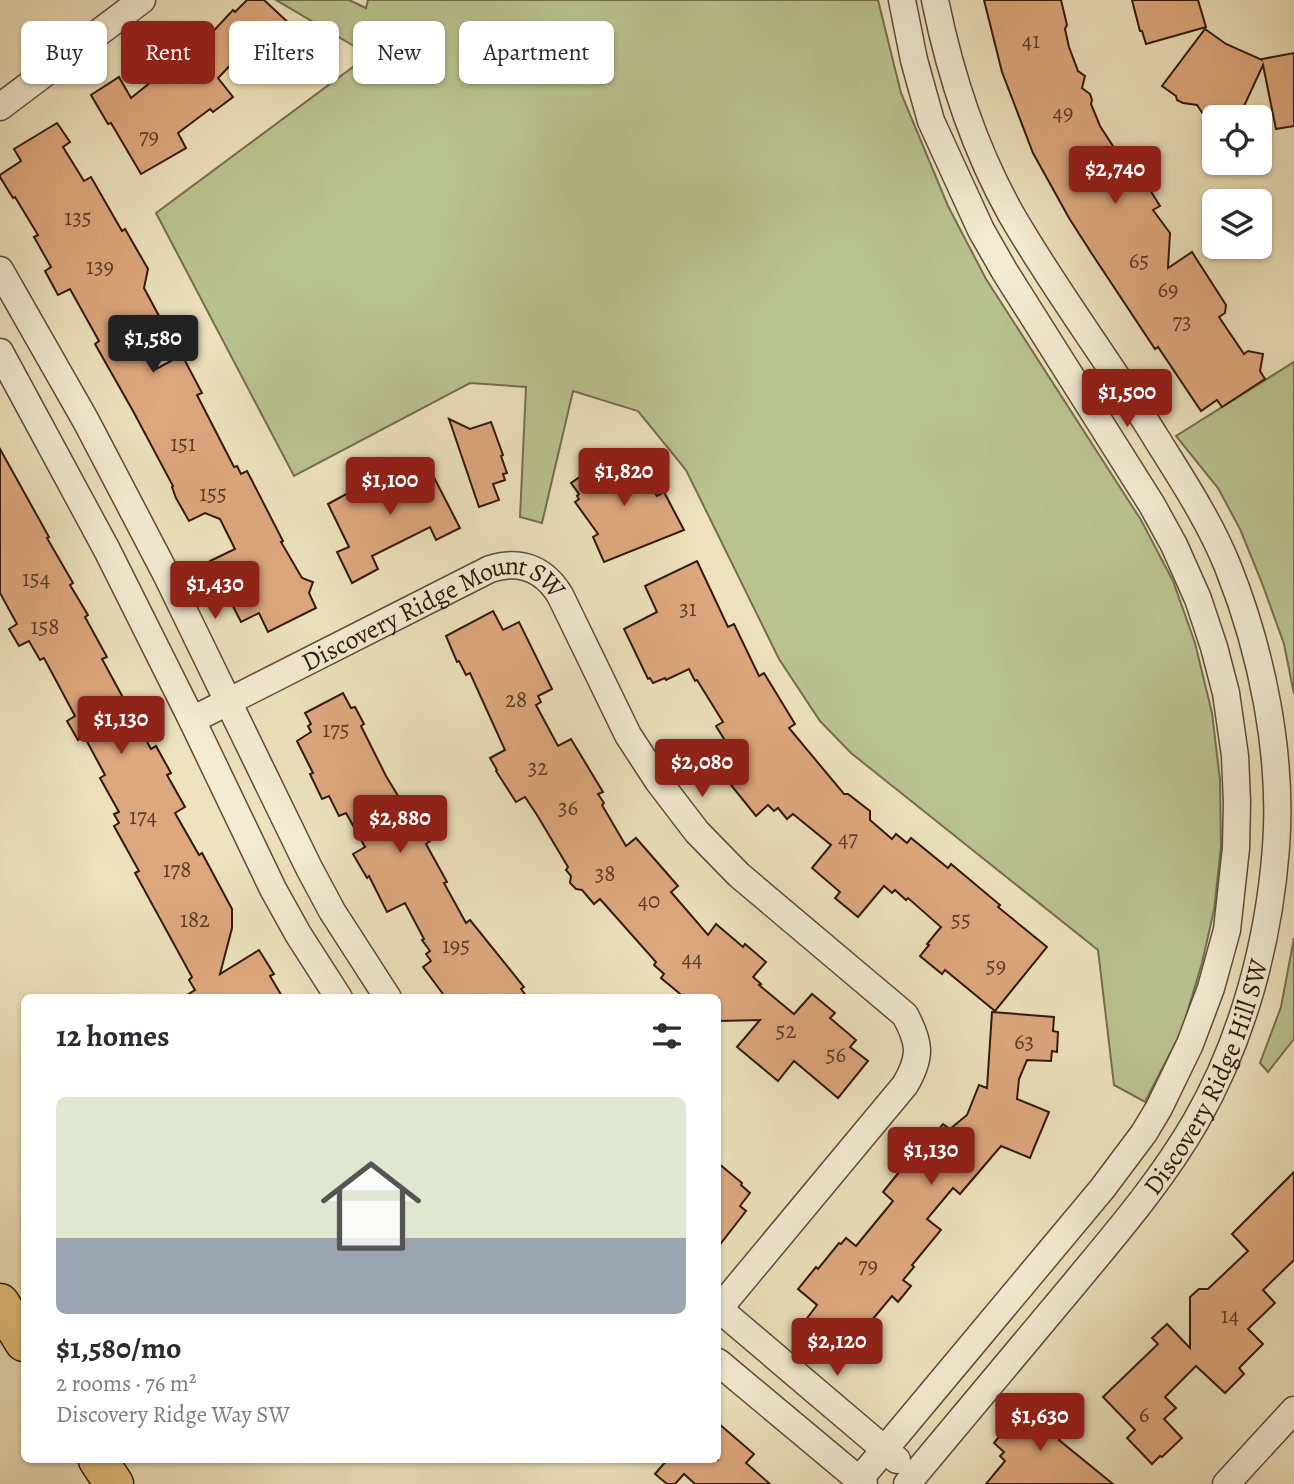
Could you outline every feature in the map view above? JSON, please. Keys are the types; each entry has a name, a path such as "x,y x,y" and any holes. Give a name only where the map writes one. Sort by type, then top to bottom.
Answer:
{"highway":[{"path":"0,1303 21,1337"},
{"path":"100,1463 114,1484"}],"street":[{"path":"0,107 142,0"},
{"name":"Discovery Ridge Hill SW","path":"862,1482 885,1449 1102,1189 1144,1133 1159,1108 1190,1044 1211,988 1227,930 1236,848 1236,756 1226,693 1198,599 1158,515 981,230 931,121 914,60 902,0"},
{"name":"Discovery Ridge Hill SW","path":"915,1481 1149,1193 1196,1120 1230,1050 1255,977 1265,934 1276,847 1276,784 1267,700 1248,626 1227,564 1204,518 1156,438 1011,213 989,170 958,89 944,46 935,0"},
{"path":"981,230 1011,213"},
{"path":"0,270 86,421 167,576 309,868 352,943 385,994"},
{"path":"0,352 107,551 273,889 336,994"},
{"path":"49,441 86,421"},
{"path":"1123,459 1156,438"},
{"name":"Discovery Ridge Mount SW","path":"192,720 490,569 503,565 528,567 552,582 628,735 658,781 698,832 739,875 905,1015 914,1031 918,1049 915,1069 905,1085 721,1305"},
{"path":"721,1312 885,1449 915,1481"},
{"path":"721,1364 862,1482"},
{"path":"1226,1484 1294,1410"}],"green space":[{"path":"276,0 349,0 366,8 368,0 878,0 901,93 948,206 986,279 1141,520 1173,581 1195,643 1212,713 1220,780 1221,847 1214,910 1182,1030 1145,1102 1114,1085 1098,950 851,753 820,721 779,659 686,470 638,411 573,391 542,523 520,517 526,387 470,383 294,476 156,213 330,84 339,84 339,77 353,67 353,84 445,84 445,21 353,21 353,46 339,37 339,21 312,21"},
{"path":"1294,362 1294,694 1284,644 1240,529 1218,488 1176,436"},
{"path":"1294,938 1294,1039 1268,1072 1260,1063 1281,1007"}],"building":[{"path":"247,0 264,0 287,21 229,21 229,67 218,78 233,97 213,112 210,109 178,133 186,148 141,174 91,95 119,77 131,98 148,84 215,84 215,29 233,10 235,12"},
{"path":"984,0 1061,0 1069,47 1078,71 1085,76 1082,88 1090,94 1100,126 1122,160 1133,153 1148,181 1145,182 1160,206 1153,210 1170,233 1168,268 1192,252 1226,305 1225,313 1219,317 1244,354 1248,351 1263,354 1260,371 1265,379 1222,407 1217,400 1201,411 1158,347 1155,349 1069,218 1033,153 1002,72"},
{"path":"1132,0 1198,0 1206,27 1146,44"},
{"path":"1205,29 1226,44 1262,60 1294,53 1294,126 1276,129 1263,65 1245,105 1202,105 1202,112 1197,105 1177,100 1176,96 1162,86"},
{"path":"57,123 70,142 63,147 84,181 91,177 148,269 144,288 166,329 156,369 182,355 202,393 197,395 234,467 237,466 241,474 247,471 283,541 281,542 302,578 313,582 309,593 316,608 268,632 259,613 241,622 210,561 235,549 220,519 205,513 189,521 176,498 173,486 95,344 99,341 70,289 58,295 45,271 51,267 34,237 38,235 0,177 21,161 14,149"},
{"path":"449,419 470,429 491,422 507,473 503,474 505,480 493,484 499,500 479,507"},
{"path":"0,449 73,583 70,585 88,615 85,617 107,657 102,659 151,749 156,746 171,773 167,775 185,807 175,813 199,855 202,853 232,909 232,928 220,974 259,950 274,974 270,976 281,994 188,994 195,990 189,980 192,977 135,873 139,871 114,826 119,823 114,814 119,812 100,778 105,775 84,736 78,740 67,721 75,716 44,658 40,660 29,641 19,646 9,629 17,624 0,593"},
{"path":"626,453 657,496 664,492 684,530 604,562 593,537 598,534 575,502 579,499 579,494 571,483 607,458 611,464"},
{"path":"425,460 460,528 436,540 430,527 372,556 378,569 352,583 337,552 349,547 328,504 359,487 362,491 370,489"},
{"path":"697,561 728,627 734,624 759,676 764,673 795,724 789,728 844,794 848,794 870,811 870,820 892,839 896,834 907,843 911,838 948,868 951,864 1047,947 995,1011 945,970 942,974 920,956 941,927 908,898 906,900 895,890 892,893 884,886 858,917 835,898 840,892 812,868 831,845 793,814 787,819 778,808 774,811 768,805 756,816 723,775 715,780 699,754 724,739 716,726 723,722 689,669 666,680 665,678 653,683 648,679 624,629 657,612 645,586"},
{"path":"493,611 503,630 519,622 552,689 538,696 541,702 536,705 558,746 571,739 603,792 598,794 604,803 602,805 626,846 636,838 678,886 671,892 708,935 716,924 766,962 753,977 761,984 759,985 794,1014 812,994 835,1013 830,1018 856,1040 850,1047 868,1061 838,1098 794,1061 778,1081 737,1047 760,1020 721,1021 721,994 680,994 661,978 664,974 654,965 656,962 600,899 594,904 582,890 576,889 570,883 571,876 566,870 568,867 537,815 525,797 516,802 496,771 490,758 505,750 470,673 466,675 459,661 457,662 446,636"},
{"path":"343,693 351,708 355,707 364,724 361,726 386,776 409,814 413,812 430,841 426,844 466,923 470,920 524,987 521,989 525,994 443,994 423,967 431,961 426,954 430,951 405,903 387,912 369,876 367,878 353,854 365,847 346,813 339,816 329,796 322,799 297,741 311,732 308,726 311,724 305,713"},
{"path":"992,1012 1054,1017 1053,1031 1058,1032 1057,1052 1052,1051 1051,1061 1027,1060 1019,1079 1017,1099 1049,1112 1030,1158 1001,1146 960,1194 953,1188 927,1219 941,1230 903,1280 911,1286 898,1302 892,1296 841,1357 802,1325 817,1305 798,1289 839,1243 846,1238 856,1246 893,1201 883,1192 908,1161 905,1158 922,1137 928,1142 943,1124 950,1129 967,1115 979,1085 987,1088"},
{"path":"721,1166 750,1193 740,1206 746,1211 721,1243"},
{"path":"1294,1172 1294,1260 1263,1290 1275,1303 1248,1329 1263,1344 1239,1368 1244,1374 1225,1393 1196,1366 1165,1397 1176,1408 1164,1419 1182,1438 1152,1464 1127,1438 1135,1430 1103,1397 1158,1344 1152,1338 1167,1324 1190,1348 1190,1297 1199,1289 1208,1289 1248,1251 1232,1234"},
{"path":"1028,1401 1068,1429 1059,1440 1113,1484 986,1484 1005,1461 1000,1456 1004,1452 994,1443"},
{"path":"721,1426 754,1454 746,1463 770,1484 695,1484 684,1474 675,1484 667,1484 655,1474 664,1463 721,1463"}]}
